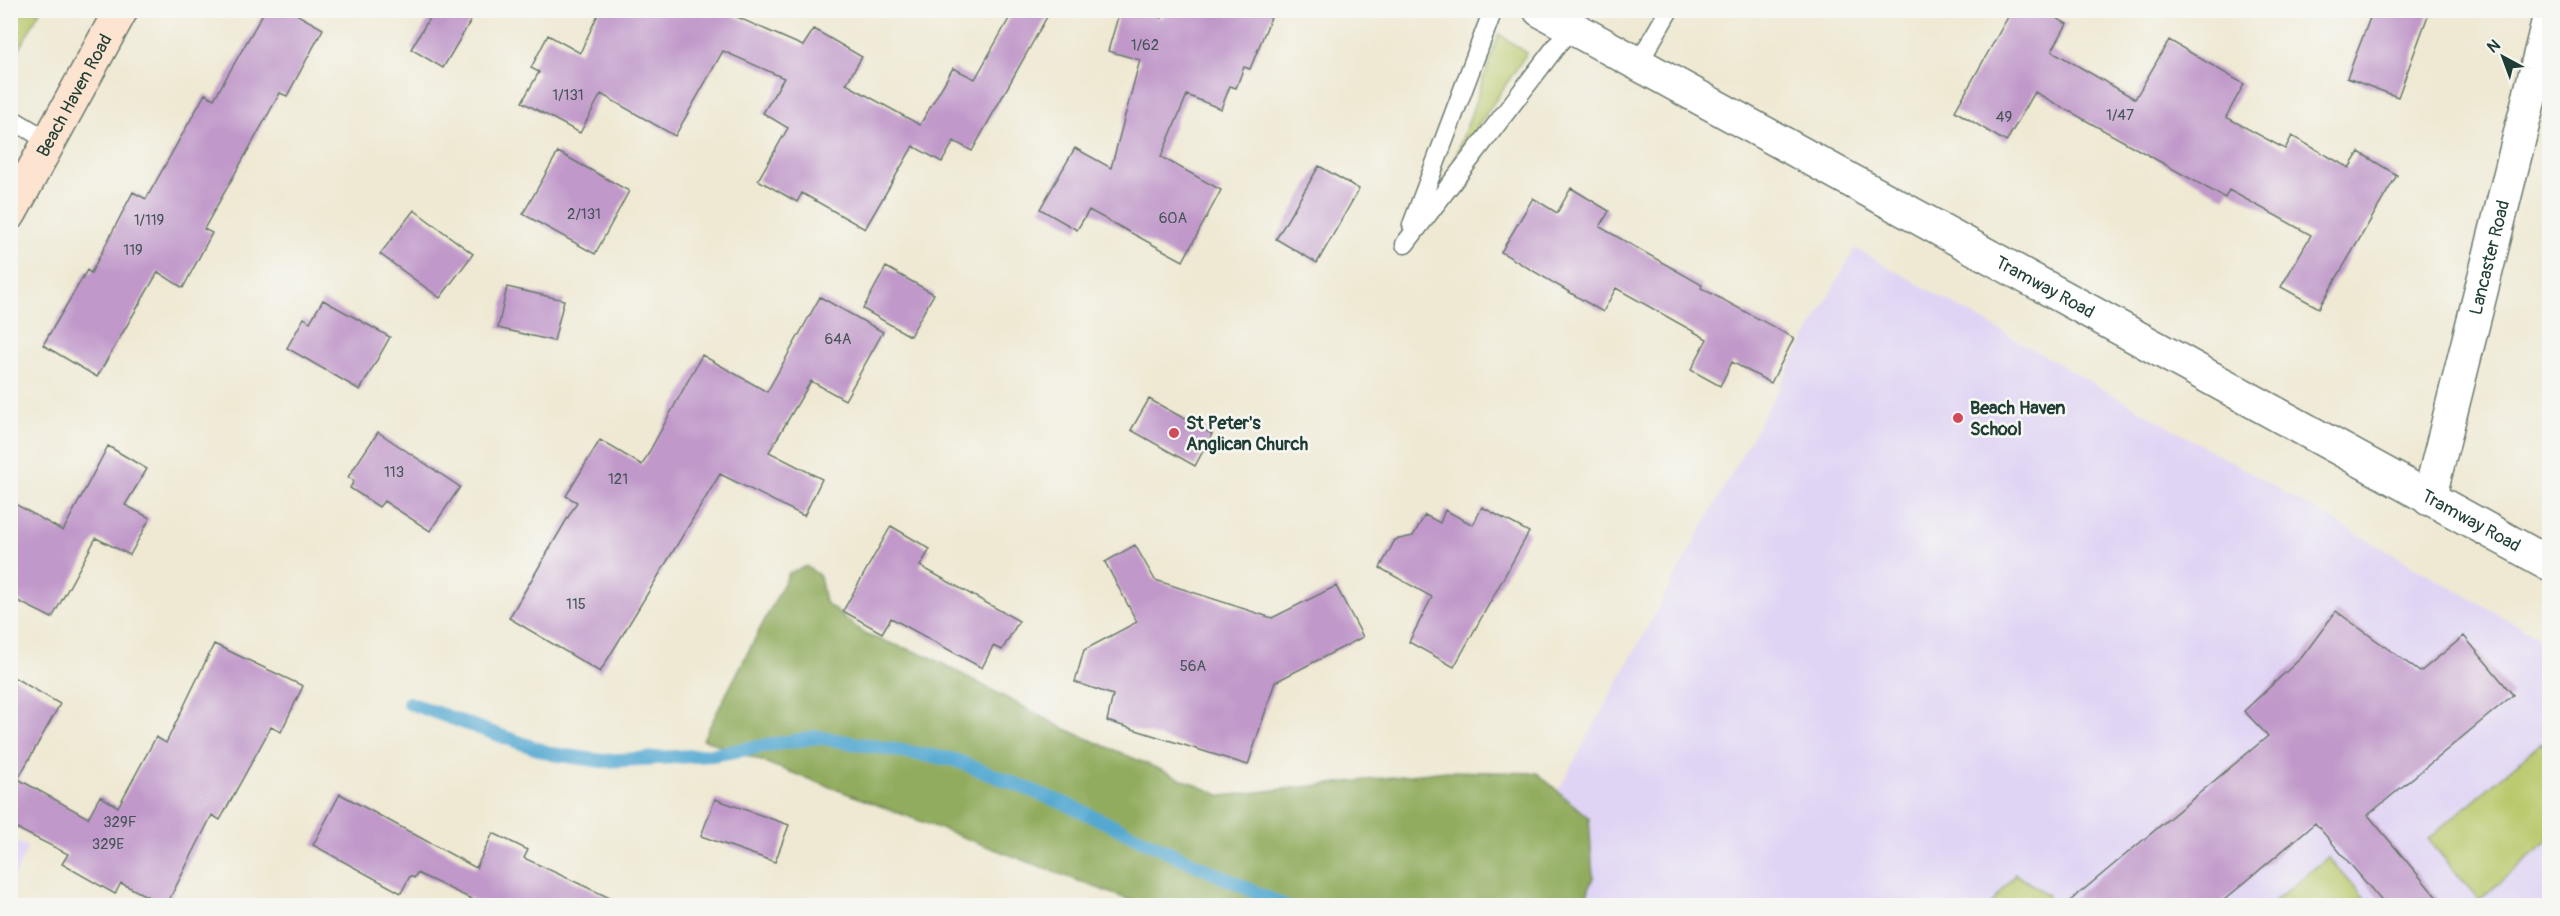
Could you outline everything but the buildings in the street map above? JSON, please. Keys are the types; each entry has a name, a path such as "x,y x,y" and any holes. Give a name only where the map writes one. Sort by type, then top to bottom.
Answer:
{"main road":[{"name":"Beach Haven Road","path":"10,213 122,10"}],"street":[{"name":"Tramway Road","path":"1540,10 2550,564"},
{"name":"Lancaster Road","path":"2429,499 2550,15"}],"lane":[{"path":"1493,10 1405,244 1571,27"},
{"path":"1638,64 1669,10"},
{"path":"10,118 50,142"}],"shaded area":[{"name":"Beach Haven School","path":"1855,248 2549,643 2549,905 1495,906"},
{"path":"11,839 28,847 11,884"}],"green space":[{"path":"10,11 40,11 11,64"},
{"path":"1499,34 1527,53 1454,162"},
{"path":"806,566 820,576 825,602 866,635 928,656 1063,728 1222,796 1447,771 1537,773 1589,818 1593,877 1584,905 1185,906 1129,900 703,739 789,573"},
{"path":"2541,743 2549,753 2549,840 2479,900 2428,839"},
{"path":"2328,857 2370,905 2270,905"},
{"path":"2015,874 2047,894 2051,905 1991,905"}],"waterway":[{"path":"409,703 552,754 603,761 711,755 817,737 955,760 1068,805 1285,906"}],"place":[{"name":"Beach Haven School","path":"1958,418"},
{"name":"St Peter's Anglican Church","path":"1174,433"}]}
